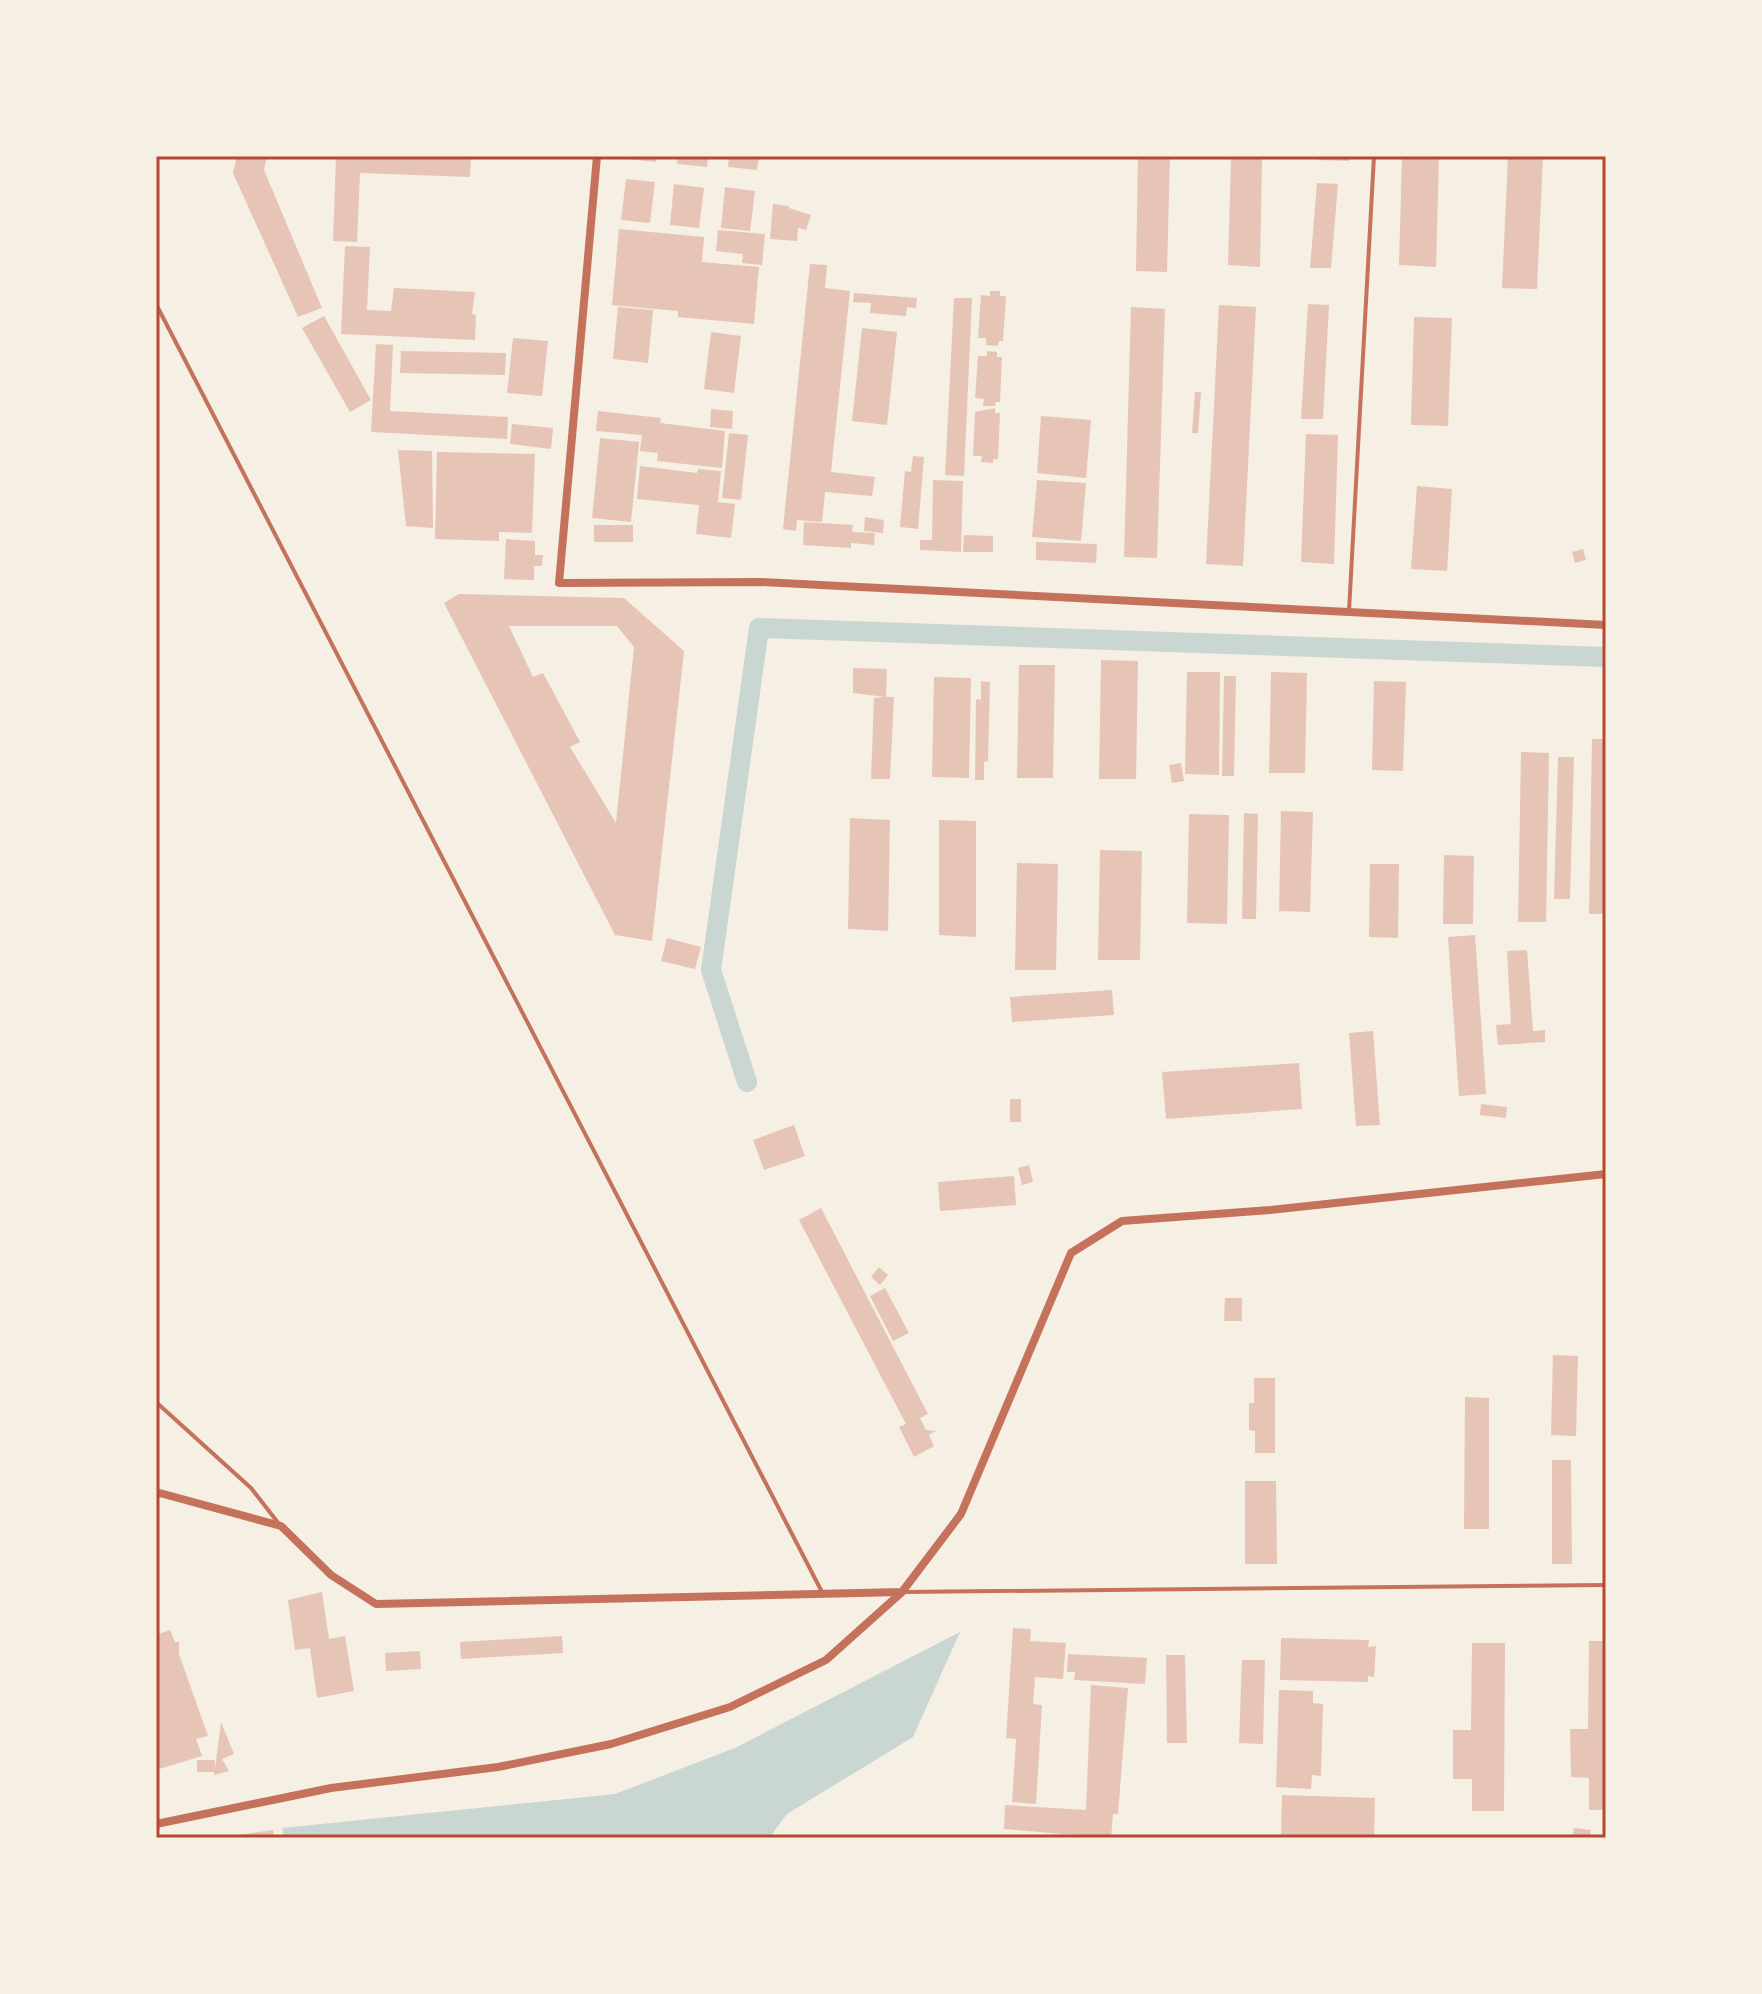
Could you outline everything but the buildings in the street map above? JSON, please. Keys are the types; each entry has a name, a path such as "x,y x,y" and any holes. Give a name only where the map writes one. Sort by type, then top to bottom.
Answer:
{"street":[{"path":"597,156 559,583 760,582 1606,625"},
{"path":"156,1824 331,1788 498,1767 626,1740 730,1707 826,1660 902,1592 961,1514 1071,1253 1122,1221 1270,1210 1606,1174"},
{"path":"156,1492 281,1526 331,1575 376,1604 902,1592"}],"lane":[{"path":"1349,611 1374,156"},
{"path":"156,304 824,1594"},
{"path":"156,1402 251,1488 281,1526"},
{"path":"902,1592 1606,1585"}],"shaded area":[{"path":"960,1632 913,1737 787,1814 769,1838 284,1838 282,1828 615,1794 735,1748"}],"waterway":[{"path":"747,1082 711,970 759,628 1606,657"}]}
